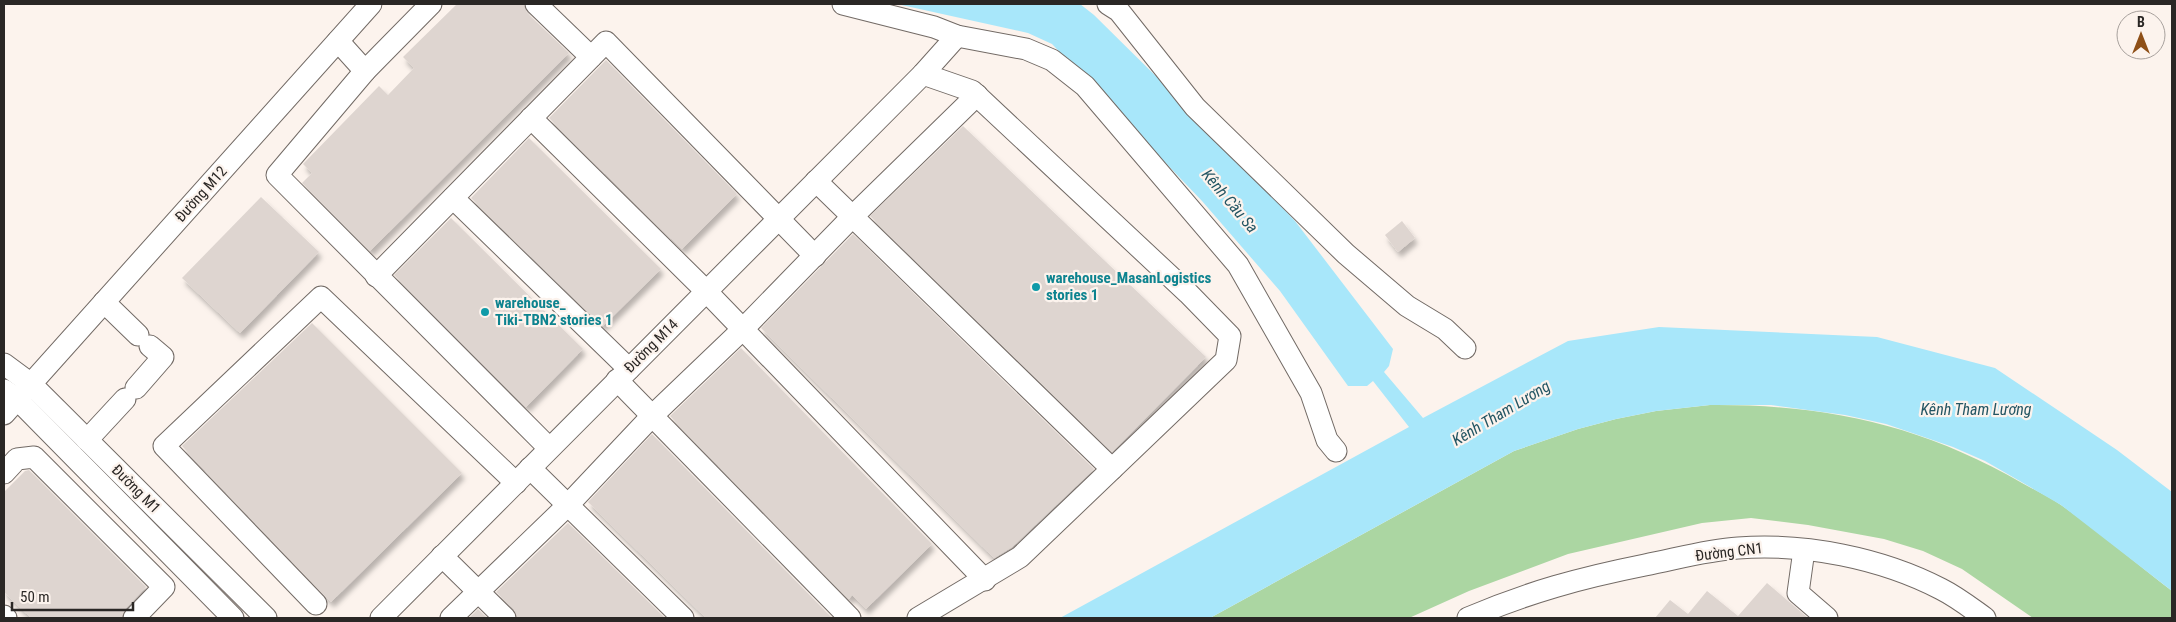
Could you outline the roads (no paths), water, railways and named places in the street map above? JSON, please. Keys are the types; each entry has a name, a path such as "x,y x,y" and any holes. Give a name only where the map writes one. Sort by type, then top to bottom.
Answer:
{"street":[{"name":"Đường M12","path":"14,397 104,302 371,4"},
{"path":"431,4 365,71 276,174 549,448"},
{"path":"536,4 591,57"},
{"path":"843,4 934,27 958,36 1026,49 1052,60 1084,86 1238,266 1311,393 1318,419 1327,440 1336,451"},
{"path":"1108,4 1119,11 1195,107 1346,254 1407,306 1445,329 1466,348"},
{"name":"Đường M14","path":"381,618 816,182 958,36"},
{"path":"338,41 365,71"},
{"path":"376,276 606,42 814,256"},
{"path":"918,618 985,580 1020,557 1226,360 1230,336 1188,293 972,90 923,74"},
{"path":"451,618 568,505 652,416 743,329 852,217 977,95"},
{"path":"531,118 706,291 985,580"},
{"path":"816,182 1112,469"},
{"path":"453,198 623,374 652,416 850,618"},
{"path":"316,604 164,446 321,297 523,475 568,505 683,618"},
{"path":"87,440 163,357 104,302"},
{"name":"Đường M1","path":"4,364 14,397 233,618"},
{"name":"Đường M1","path":"14,397 87,440 266,618"},
{"path":"4,473 17,459 34,457 164,587 134,618"},
{"name":"Đường CN1","path":"1468,618 1535,591 1591,576 1736,548 1770,547 1804,550 1864,561 1926,581 1959,599 1985,618"},
{"path":"1804,550 1798,593 1827,618"},
{"path":"442,556 504,618"}],"water":[{"name":"Kênh Tham Lương","path":"897,4 1080,4 1094,15 1172,92 1295,221 1393,349 1389,366 1384,372 1423,418 1568,341 1659,327 1877,337 1995,368 2117,450 2172,492 2172,591 2061,505 1985,461 1953,447 1886,424 1845,415 1771,405 1710,405 1656,411 1616,419 1578,429 1514,451 1210,618 1060,618 1409,427 1373,381 1367,386 1348,386 1280,291 1202,201 1052,44 1028,33"}],"place":[{"name":"warehouse_MasanLogistics stories 1","path":"1036,287"},
{"name":"warehouse_ Tiki-TBN2 stories 1","path":"485,312"}],"water label":[{"name":"Kênh Cầu Sa","path":"1230,201"}]}
